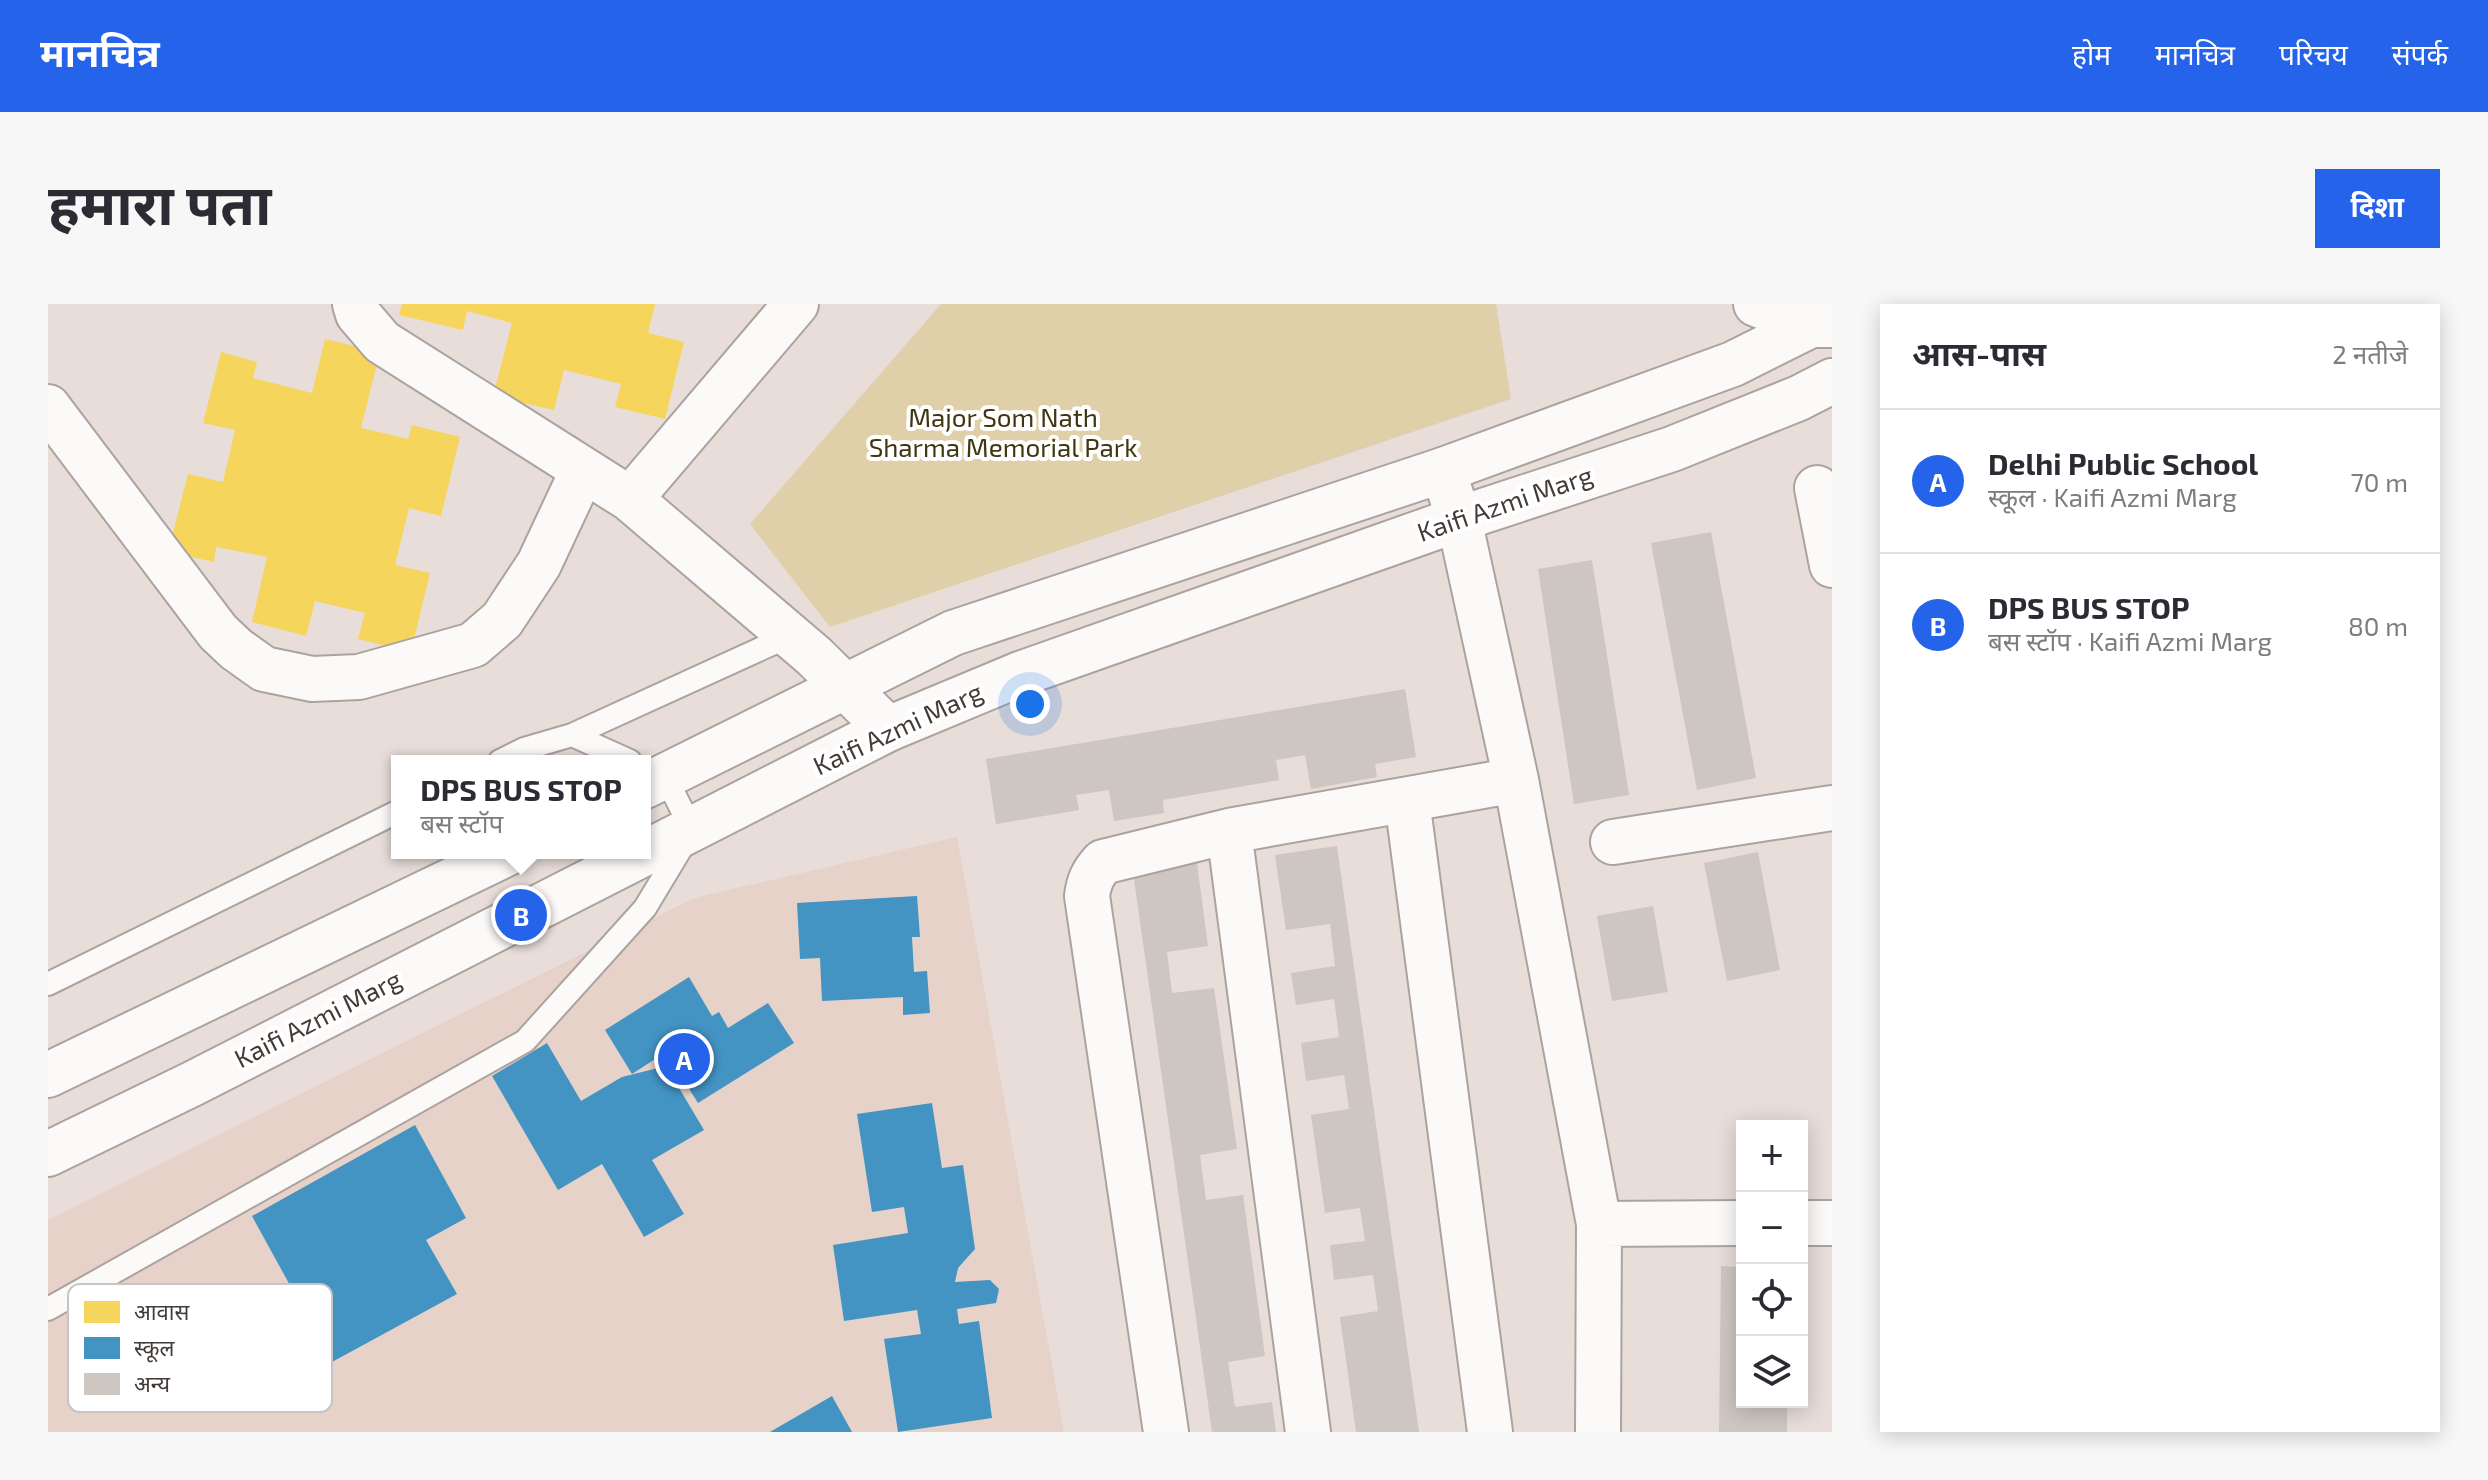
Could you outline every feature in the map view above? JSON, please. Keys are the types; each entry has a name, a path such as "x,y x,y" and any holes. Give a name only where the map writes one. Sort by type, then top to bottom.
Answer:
{"street":[{"path":"355,304 358,314 382,342 630,499 814,656 888,729"},
{"path":"630,499 796,304"},
{"path":"1756,304 1822,325"},
{"path":"651,771 844,687 953,633 1443,470 1733,364 1822,325"},
{"name":"Kaifi Azmi Marg","path":"651,851 888,729 1020,674 1459,519 1672,449 1799,398 1832,381"},
{"path":"48,407 218,632 264,669 312,679 359,677 473,645 502,620 539,564 583,470"},
{"path":"1443,470 1459,519 1516,780 1599,1224 1598,1432"},
{"path":"1817,488 1832,565"},
{"path":"1166,1432 1087,896 1094,872 1103,862 1229,831 1516,780"},
{"path":"1407,800 1490,1432"},
{"path":"1613,842 1832,808"},
{"path":"1229,831 1308,1432"},
{"path":"48,1075 496,859"},
{"name":"Kaifi Azmi Marg","path":"48,1154 634,859"},
{"path":"1599,1224 1736,1223"},
{"path":"1808,1223 1832,1223"}],"lane":[{"path":"512,755 572,735 789,636"},
{"path":"572,735 611,755"},
{"path":"92,1284 525,1041 645,908 692,830 651,779"},
{"path":"48,984 391,815"},
{"path":"48,1309 68,1298"}],"shaded area":[{"path":"957,837 1064,1432 48,1432 48,1220 694,898"}],"green space":[{"name":"Major Som Nath Sharma Memorial Park","path":"941,304 1496,304 1511,399 830,627 750,524"}],"building: आवास":[{"path":"402,304 655,304 648,333 684,342 665,419 615,407 621,384 564,370 554,410 493,396 512,323 467,311 463,330 399,315"},
{"path":"325,339 380,352 361,428 408,439 412,425 460,437 441,516 409,508 395,565 430,573 411,652 358,639 365,613 315,601 306,636 252,622 267,557 216,547 214,562 168,552 188,474 223,482 235,430 203,423 221,352 257,362 253,378 312,393"}],"building: स्कूल":[{"path":"917,896 920,937 912,937 914,972 927,971 930,1013 903,1015 903,997 822,1001 820,958 800,959 797,903"},
{"path":"689,977 712,1016 719,1012 728,1028 768,1003 794,1043 698,1103 666,1052 632,1074 605,1030"},
{"path":"547,1043 581,1101 622,1077 666,1066 704,1130 652,1160 684,1214 644,1237 602,1164 558,1190 492,1076"},
{"path":"932,1103 942,1168 963,1165 975,1249 958,1268 955,1282 990,1280 999,1289 996,1303 957,1309 959,1324 979,1321 992,1418 898,1432 884,1339 921,1334 917,1310 844,1321 833,1245 908,1233 904,1207 872,1212 857,1114"},
{"path":"415,1125 466,1218 426,1240 457,1294 332,1362 332,1284 289,1284 252,1216"},
{"path":"832,1396 852,1432 770,1432"}],"building: अन्य":[{"path":"1711,532 1756,778 1697,790 1651,543"},
{"path":"1592,560 1629,795 1574,804 1538,569"},
{"path":"1405,689 1416,757 1375,764 1377,777 1311,789 1305,755 1276,760 1279,780 1163,800 1164,813 1114,821 1109,790 1076,795 1079,810 996,824 986,759"},
{"path":"1337,846 1419,1432 1356,1432 1340,1317 1378,1311 1373,1275 1334,1280 1330,1245 1365,1241 1360,1208 1325,1213 1311,1115 1349,1109 1344,1075 1306,1081 1301,1043 1339,1037 1334,999 1296,1005 1291,973 1335,966 1330,924 1286,930 1275,855"},
{"path":"1758,852 1780,970 1727,981 1704,863"},
{"path":"1197,863 1208,946 1167,952 1172,993 1214,988 1237,1149 1200,1155 1206,1200 1243,1195 1265,1356 1228,1362 1235,1407 1272,1402 1276,1432 1212,1432 1133,872"},
{"path":"1653,906 1668,992 1612,1001 1597,916"},
{"path":"1721,1266 1736,1267 1736,1408 1787,1408 1787,1432 1719,1432"}],"place":[{"name":"DPS BUS STOP","path":"521,915"},
{"name":"Delhi Public School","path":"684,1059"}]}
